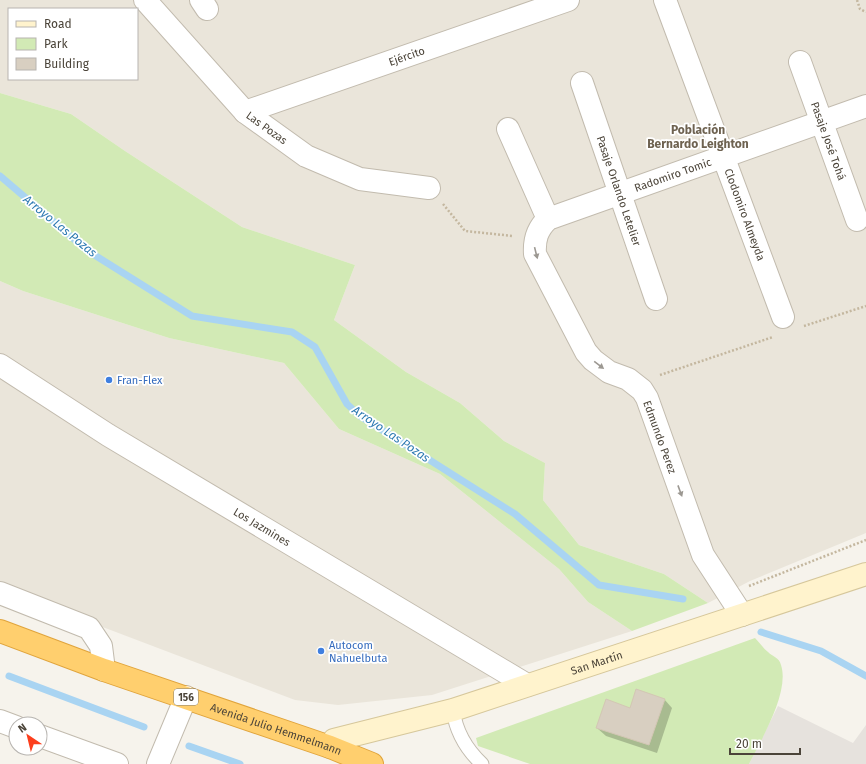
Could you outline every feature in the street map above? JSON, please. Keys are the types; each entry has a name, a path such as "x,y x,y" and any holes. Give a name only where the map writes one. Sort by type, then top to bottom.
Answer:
{"highway":[{"name":"Avenida Julio Hemmelmann","path":"2,636 186,697 330,747 369,764"}],"street":[{"name":"Las Pozas","path":"145,0 245,112 306,156 360,179 429,188"},
{"name":"Ejército","path":"245,112 568,0"},
{"name":"Clodomiro Almeyda","path":"665,0 788,327"},
{"name":"Pasaje José Tohá","path":"800,62 858,220"},
{"name":"Pasaje Orlando Letelier","path":"582,83 656,299"},
{"name":"Radomiro Tomic","path":"548,218 866,106"},
{"path":"508,129 548,218 542,224 535,238"},
{"name":"Edmundo Perez","path":"535,238 535,254 586,352 600,367 628,379 635,384 646,398 703,554 742,614"},
{"name":"Los Jazmines","path":"0,365 108,434 527,685"},
{"name":"San Martín","path":"330,747 334,740 453,710 866,574"},
{"path":"0,593 89,628 101,646 104,670"},
{"path":"158,764 186,697"},
{"path":"48,739 117,764"}],"lane":[{"path":"453,710 455,721 463,742 482,764"}],"path":[{"path":"857,0 860,9 866,12"},
{"path":"429,188 465,231 535,238"},
{"path":"635,384 788,327 866,306"},
{"path":"728,594 866,540"}],"shaded area":[{"path":"0,0 866,0 866,533 750,581 708,603 664,574 579,545 543,500 545,463 504,441 460,403 406,372 334,320 355,265 242,227 71,114 0,93"},
{"path":"0,281 23,291 169,338 284,363 339,429 440,474 559,569 588,602 632,631 432,695 338,705 295,700 0,588"},
{"path":"778,706 853,743 866,725 866,764 749,764"}],"green space":[{"path":"0,93 71,114 242,227 355,265 334,320 406,372 460,403 504,441 545,463 543,500 579,545 664,574 708,603 632,631 588,602 559,569 440,474 339,429 284,363 169,338 23,291 0,281"},
{"path":"755,638 770,654 779,660 783,676 778,702 773,716 749,764 530,764 478,746 476,738"}],"building":[{"path":"636,689 665,699 649,745 596,728 606,699 630,708"}],"waterway":[{"name":"Arroyo Las Pozas","path":"0,176 88,251 192,316 292,332 315,347 347,404 360,416 515,514 599,585 683,599"},
{"name":"Arroyo Las Pozas","path":"761,632 821,651 866,676"},
{"path":"9,676 144,727"},
{"path":"189,746 240,764"}],"place":[{"name":"Fran-Flex","path":"109,380"},
{"name":"Autocom Nahuelbuta","path":"321,651"}],"district":[{"name":"Población Bernardo Leighton","path":"698,137"}]}
